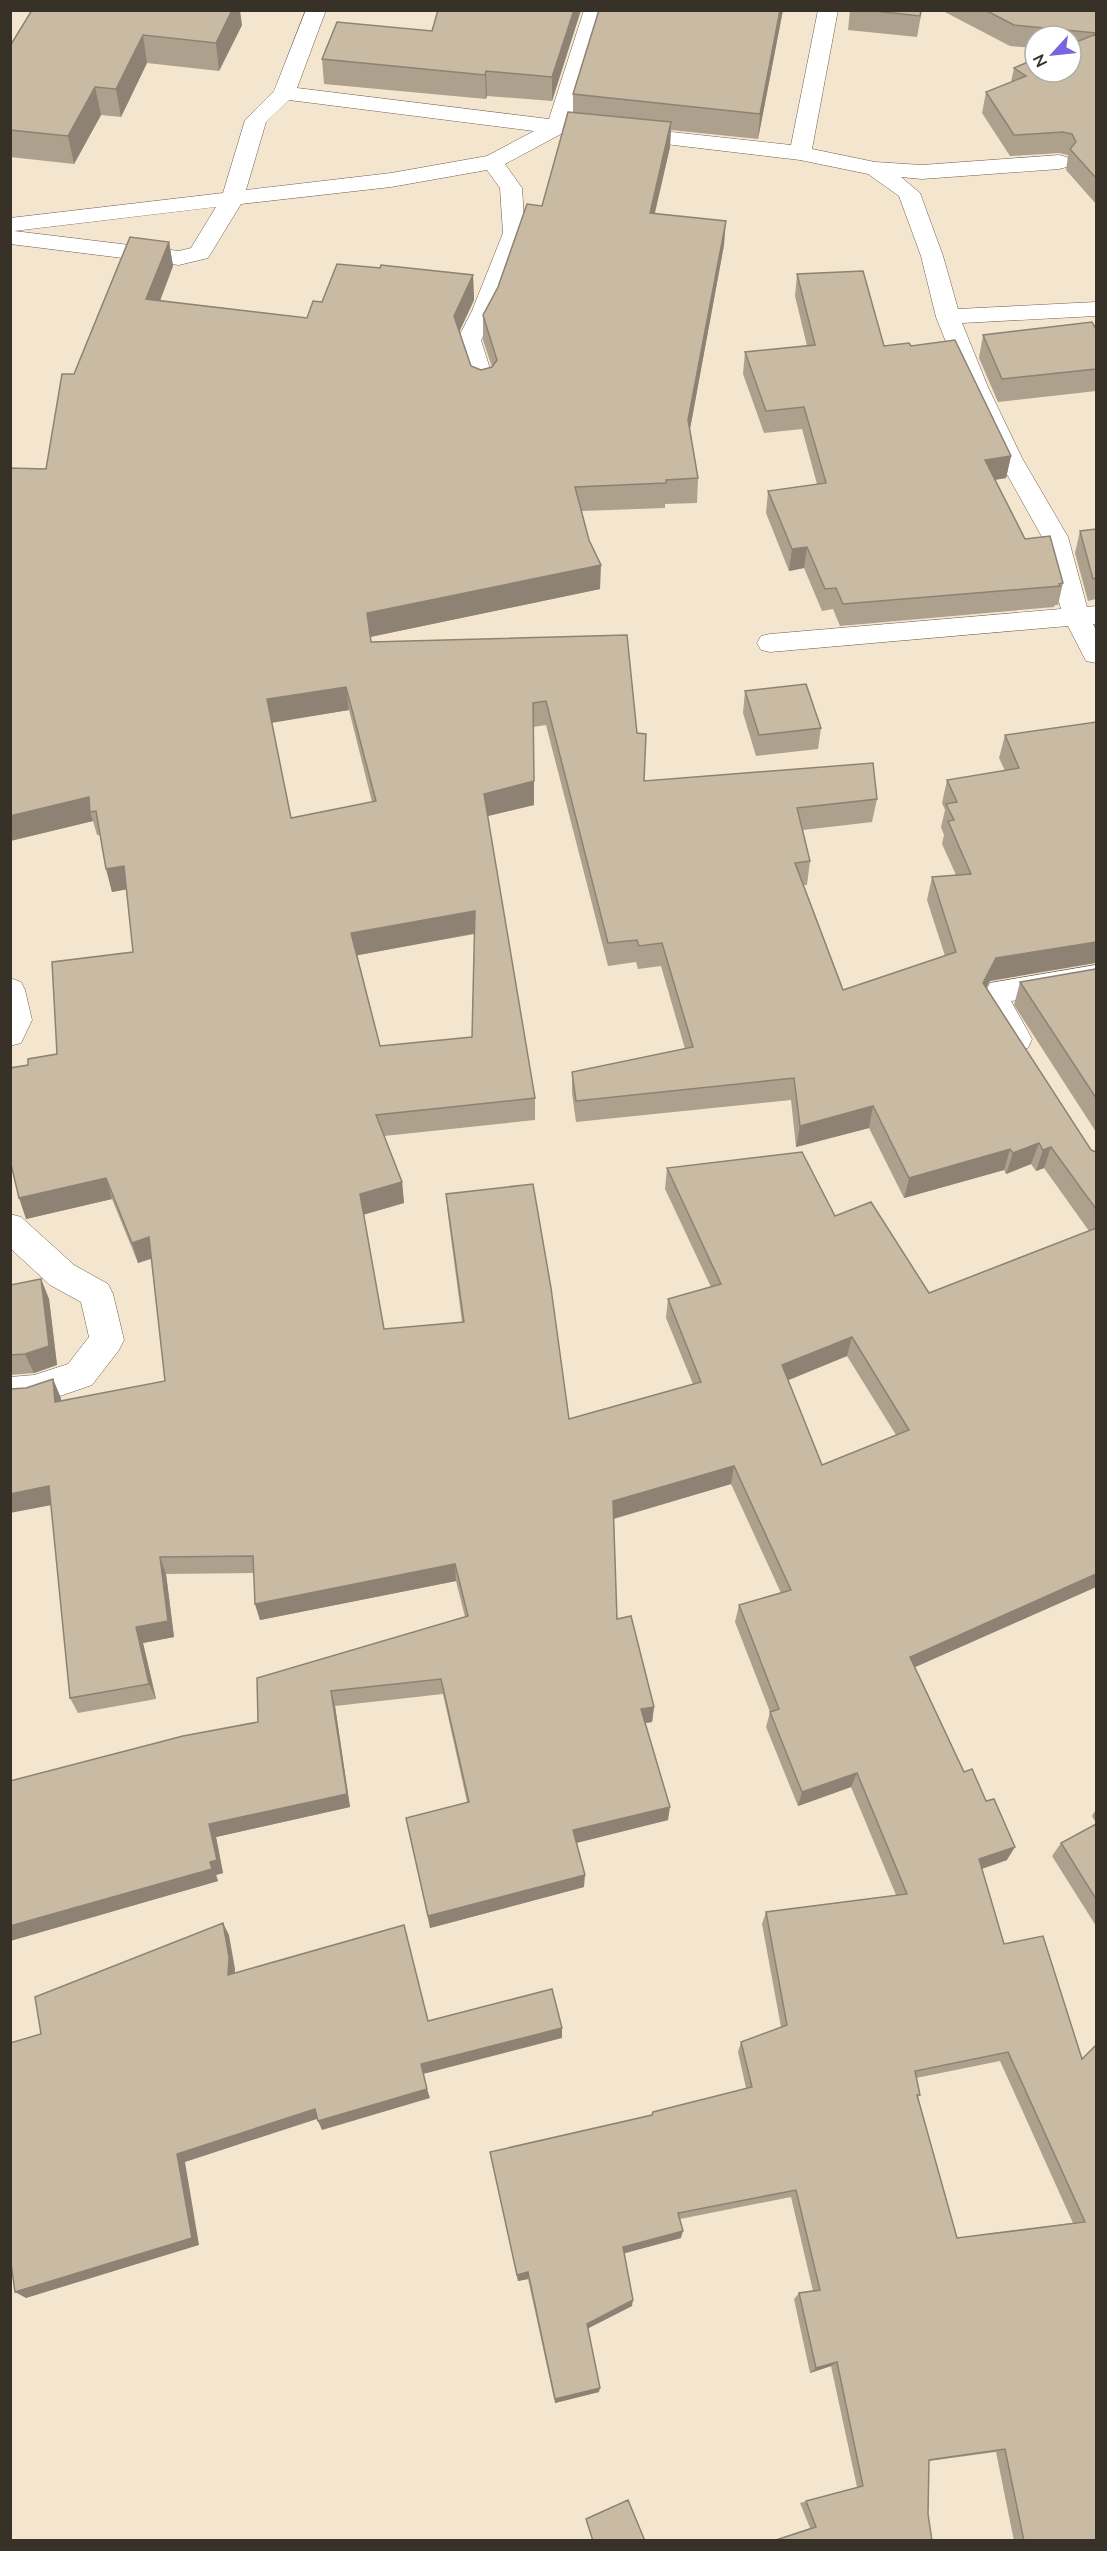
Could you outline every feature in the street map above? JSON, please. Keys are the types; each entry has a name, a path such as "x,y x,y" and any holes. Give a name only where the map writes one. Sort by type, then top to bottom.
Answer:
{"street":[{"path":"10,237 179,258 200,253 232,200 256,120 284,93 316,10"},
{"path":"10,225 391,180 493,162 557,127 594,10"},
{"path":"800,153 828,10"},
{"path":"284,93 557,127 624,132 800,153 874,169 922,172 1059,162"},
{"path":"483,385 469,340 484,311 514,233 511,188 493,162"},
{"path":"874,169 909,193 932,256 948,317 976,387 1054,537 1086,616 1096,654"},
{"path":"948,317 1096,309"},
{"path":"770,643 1086,616"},
{"path":"1032,1063 993,1004 1001,991 1096,976"},
{"path":"10,990 17,1020 10,1034"},
{"path":"10,1227 62,1275 96,1294 107,1340 80,1375 34,1390 10,1392"}],"building":[{"path":"32,10 232,10 216,43 143,35 116,89 95,87 68,136 10,130 10,46"},
{"path":"438,10 574,10 552,77 486,71 485,75 322,59 337,22 432,31"},
{"path":"599,10 780,10 760,114 573,94"},
{"path":"866,10 921,10 920,16"},
{"path":"985,10 1096,10 1096,33 1083,32 1083,24 1014,25"},
{"path":"1096,34 1096,178 1070,149 1076,142 1072,134 1063,132 1014,135 986,92 1023,77 1023,84 1083,84 1083,39"},
{"path":"1023,64 1023,74 1014,68"},
{"path":"568,112 671,122 650,213 726,221 688,420 698,478 666,480 666,483 575,487 589,540 601,565 367,613 371,642 627,635 637,733 646,734 644,781 873,763 877,799 797,808 810,861 795,863 843,990 956,952 932,877 971,874 948,821 954,820 946,804 957,802 947,780 1019,768 1005,735 1096,722 1096,942 996,958 983,983 1091,1150 1096,1152 1096,1209 1051,1147 1043,1150 1039,1143 1013,1153 1010,1149 909,1178 873,1106 800,1126 794,1078 576,1101 572,1072 693,1047 662,943 639,946 637,940 608,943 546,701 533,703 534,781 484,794 535,1098 376,1115 402,1182 360,1194 384,1329 464,1322 446,1194 533,1184 551,1288 569,1419 701,1382 668,1299 721,1284 667,1168 802,1152 835,1216 871,1202 929,1293 1096,1228 1096,1574 910,1657 964,1772 972,1769 986,1801 994,1799 1015,1847 979,1859 1004,1944 1043,1936 1082,2059 1096,2045 1096,2541 1024,2541 1005,2449 929,2460 928,2514 932,2541 773,2541 816,2527 806,2501 863,2486 837,2362 816,2368 799,2293 820,2290 796,2190 678,2213 683,2231 623,2247 633,2300 587,2324 600,2388 555,2399 528,2272 517,2275 490,2152 652,2115 653,2112 752,2087 741,2042 787,2025 766,1912 907,1894 857,1773 802,1792 770,1712 779,1709 739,1605 791,1590 734,1466 613,1501 617,1619 631,1616 654,1707 641,1709 670,1807 573,1830 585,1875 428,1916 406,1818 469,1802 441,1679 331,1691 347,1794 209,1824 217,1860 210,1862 212,1869 10,1926 10,1781 183,1736 258,1722 257,1678 468,1616 455,1564 255,1604 253,1556 160,1557 168,1621 136,1627 149,1684 70,1698 49,1486 10,1494 10,1389 26,1388 53,1379 55,1402 165,1381 149,1237 132,1243 106,1178 19,1198 10,1160 10,1068 28,1065 28,1059 57,1054 52,962 133,952 124,866 106,869 96,811 90,812 89,797 10,816 10,468 46,469 62,374 74,374 130,237 169,242 146,299 307,318 313,301 322,302 337,264 380,268 381,265 473,275 454,316 471,366 481,370 492,367 497,360 483,315 498,287 527,204 542,206","holes":["346,687 376,801 291,818 267,699","475,911 472,1037 380,1046 351,933","852,1337 909,1430 822,1465 782,1365","1008,2052 1085,2222 957,2238 917,2095 920,2095 915,2071"]},
{"path":"863,271 884,346 909,343 911,346 955,340 1011,456 985,460 1025,539 1050,536 1063,583 1059,584 1060,586 843,604 836,588 825,589 807,547 792,549 768,491 826,483 804,407 766,411 745,352 815,345 797,274"},
{"path":"1092,322 1096,329 1096,369 1002,379 983,335"},
{"path":"1096,529 1096,578 1093,579 1080,531"},
{"path":"806,684 821,728 759,735 745,691"},
{"path":"1096,969 1096,1098 1020,982"},
{"path":"41,1279 49,1346 25,1354 10,1355 10,1285"},
{"path":"1096,1824 1096,1899 1061,1843"},
{"path":"223,1923 229,1957 228,1975 404,1925 428,2021 552,1989 562,2028 421,2064 427,2089 318,2121 315,2109 177,2154 192,2238 15,2292 10,2256 10,2043 41,2034 35,1997"},
{"path":"628,2500 645,2541 593,2541 586,2519"}]}
